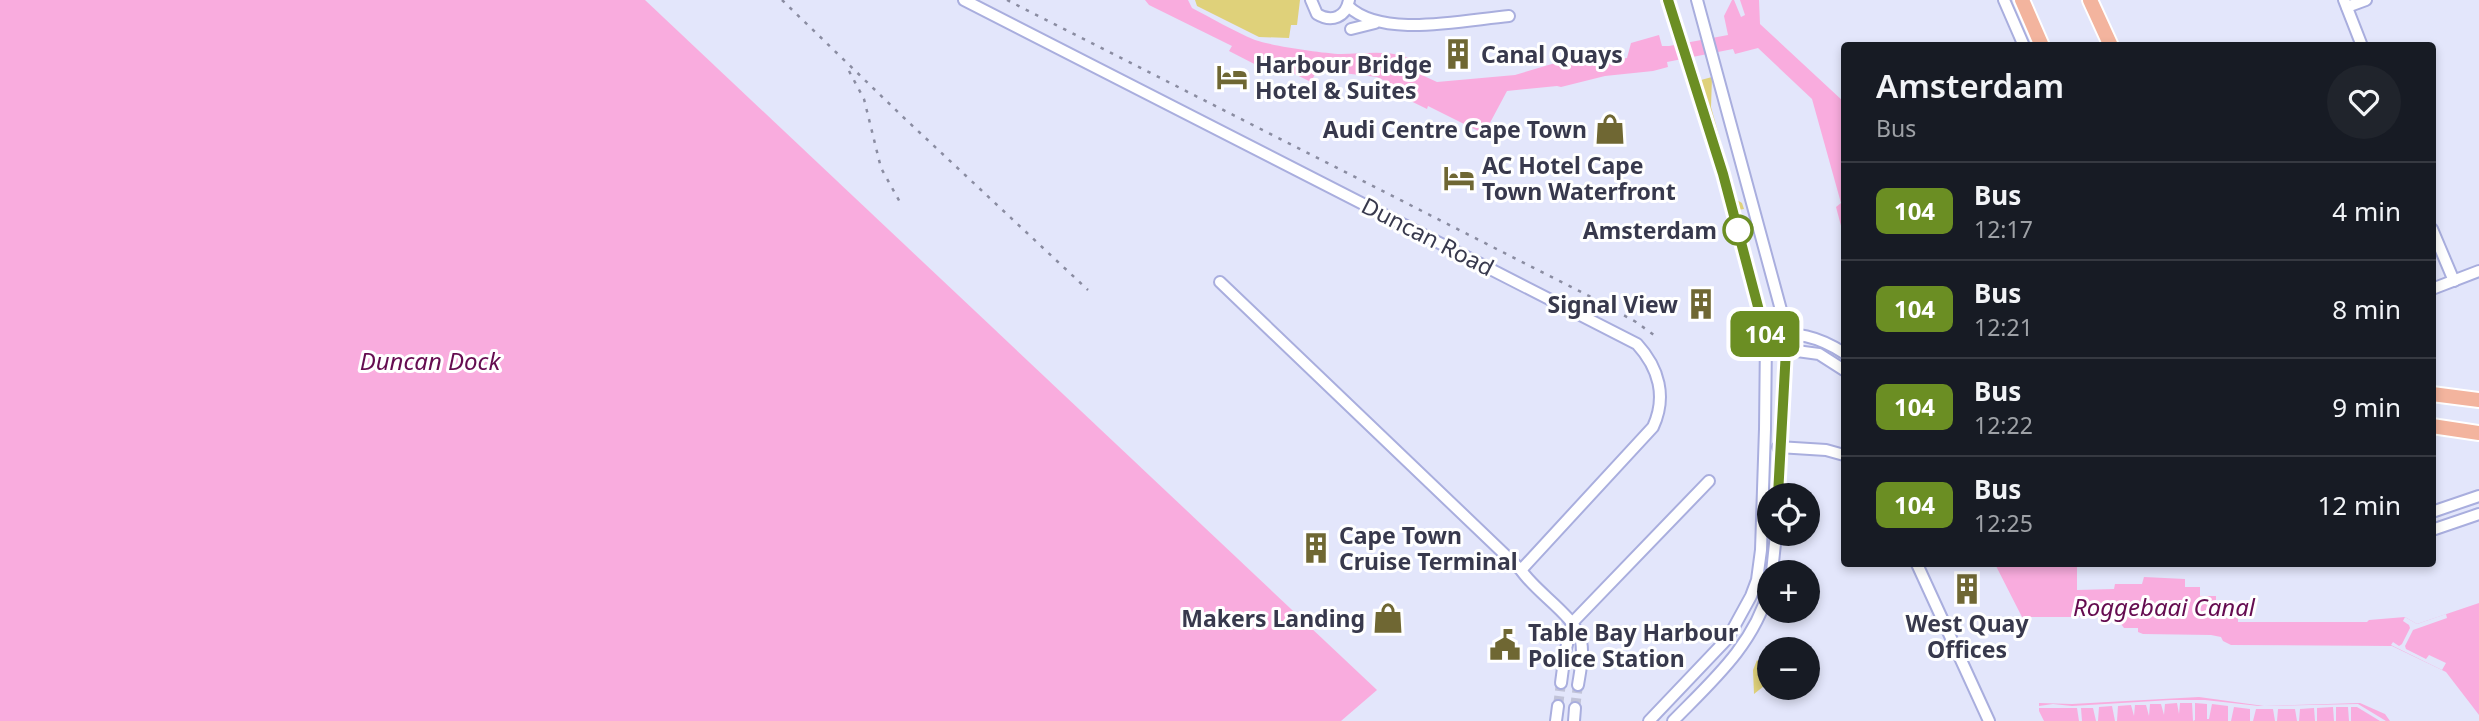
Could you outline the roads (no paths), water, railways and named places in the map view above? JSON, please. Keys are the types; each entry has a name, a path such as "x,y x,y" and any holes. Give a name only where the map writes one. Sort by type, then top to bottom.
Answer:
{"main road":[{"path":"2022,0 2040,42"},
{"path":"2090,0 2109,42"},
{"path":"2436,395 2479,400"},
{"path":"2436,427 2479,433"}],"street":[{"name":"Duncan Road","path":"964,0 1637,344 1650,360 1659,381 1660,410 1653,427 1521,570"},
{"path":"1311,0 1317,14 1328,19 1334,18 1348,5"},
{"path":"1649,721 1722,646 1739,621 1751,596 1757,580 1761,550 1765,447 1767,342 1723,174 1668,0"},
{"path":"1697,0 1787,332 1779,483"},
{"path":"2004,0 2022,42"},
{"path":"2360,42 2346,4 2366,0"},
{"path":"1348,5 1362,18 1404,26 1509,16"},
{"path":"1348,5 1351,29"},
{"path":"1334,18 1351,29"},
{"path":"1351,29 1383,23"},
{"path":"2436,238 2454,281"},
{"path":"2436,288 2479,271"},
{"path":"1220,282 1521,570 1529,582 1572,624 1581,643 1578,685"},
{"path":"1767,342 1787,332 1829,343 1841,351"},
{"path":"1767,342 1786,350 1819,354 1841,368"},
{"path":"1765,447 1826,450 1841,454"},
{"path":"1561,683 1572,624 1709,481"},
{"path":"2436,511 2479,496"},
{"path":"2436,529 2479,514"},
{"path":"1918,567 1989,721"},
{"path":"1673,721 1740,650 1757,619"},
{"path":"1556,721 1558,706"},
{"path":"1574,721 1575,708"}],"water":[{"name":"Duncan Dock","path":"0,0 645,0 1377,690 1341,721 0,721"},
{"path":"1145,0 1188,0 1192,8 1231,29 1273,45 1341,54 1395,54 1415,61 1423,67 1424,76 1437,82 1515,75 1572,58 1585,63 1627,58 1631,43 1659,35 1662,46 1669,46 1728,35 1724,16 1732,0 1741,17 1745,15 1740,0 1759,0 1760,24 1841,99 1841,203 1812,99 1758,48 1735,54 1733,49 1667,62 1668,67 1653,71 1605,76 1561,87 1507,91 1484,134 1382,87 1385,81 1377,77 1317,70 1311,82 1272,63 1268,71 1229,51 1232,46 1149,5"},
{"path":"1841,203 1841,226 1836,207"},
{"name":"Roggebaai Canal","path":"1997,567 2077,567 2077,590 2114,589 2115,584 2142,584 2144,577 2185,579 2185,587 2200,587 2200,596 2216,596 2216,605 2228,605 2228,613 2238,613 2238,622 2367,622 2405,617 2417,624 2479,603 2479,715 2446,672 2392,646 2231,645 2221,637 2211,635 2143,634 2138,632 2138,628 2124,628 2116,617 2022,617"},
{"path":"2199,697 2264,706 2360,703 2385,714 2390,721 2044,721 2039,711 2039,703 2072,704"}],"tunnel":[{"path":"1558,706 1561,683"},
{"path":"1575,708 1578,685"}],"railway":[{"path":"782,0 1088,290"},
{"path":"1007,0 1593,298 1658,338"},
{"path":"849,71 864,99 881,168 901,204"}],"place":[{"name":"Canal Quays","path":"1458,54"},
{"name":"Harbour Bridge Hotel & Suites","path":"1232,77"},
{"name":"Audi Centre Cape Town","path":"1610,129"},
{"name":"AC Hotel Cape Town Waterfront","path":"1459,178"},
{"name":"Amsterdam","path":"1738,230"},
{"name":"Signal View","path":"1701,304"},
{"name":"Cape Town Cruise Terminal","path":"1316,548"},
{"name":"West Quay Offices","path":"1967,589"},
{"name":"Makers Landing","path":"1388,618"},
{"name":"Table Bay Harbour Police Station","path":"1505,645"}]}
